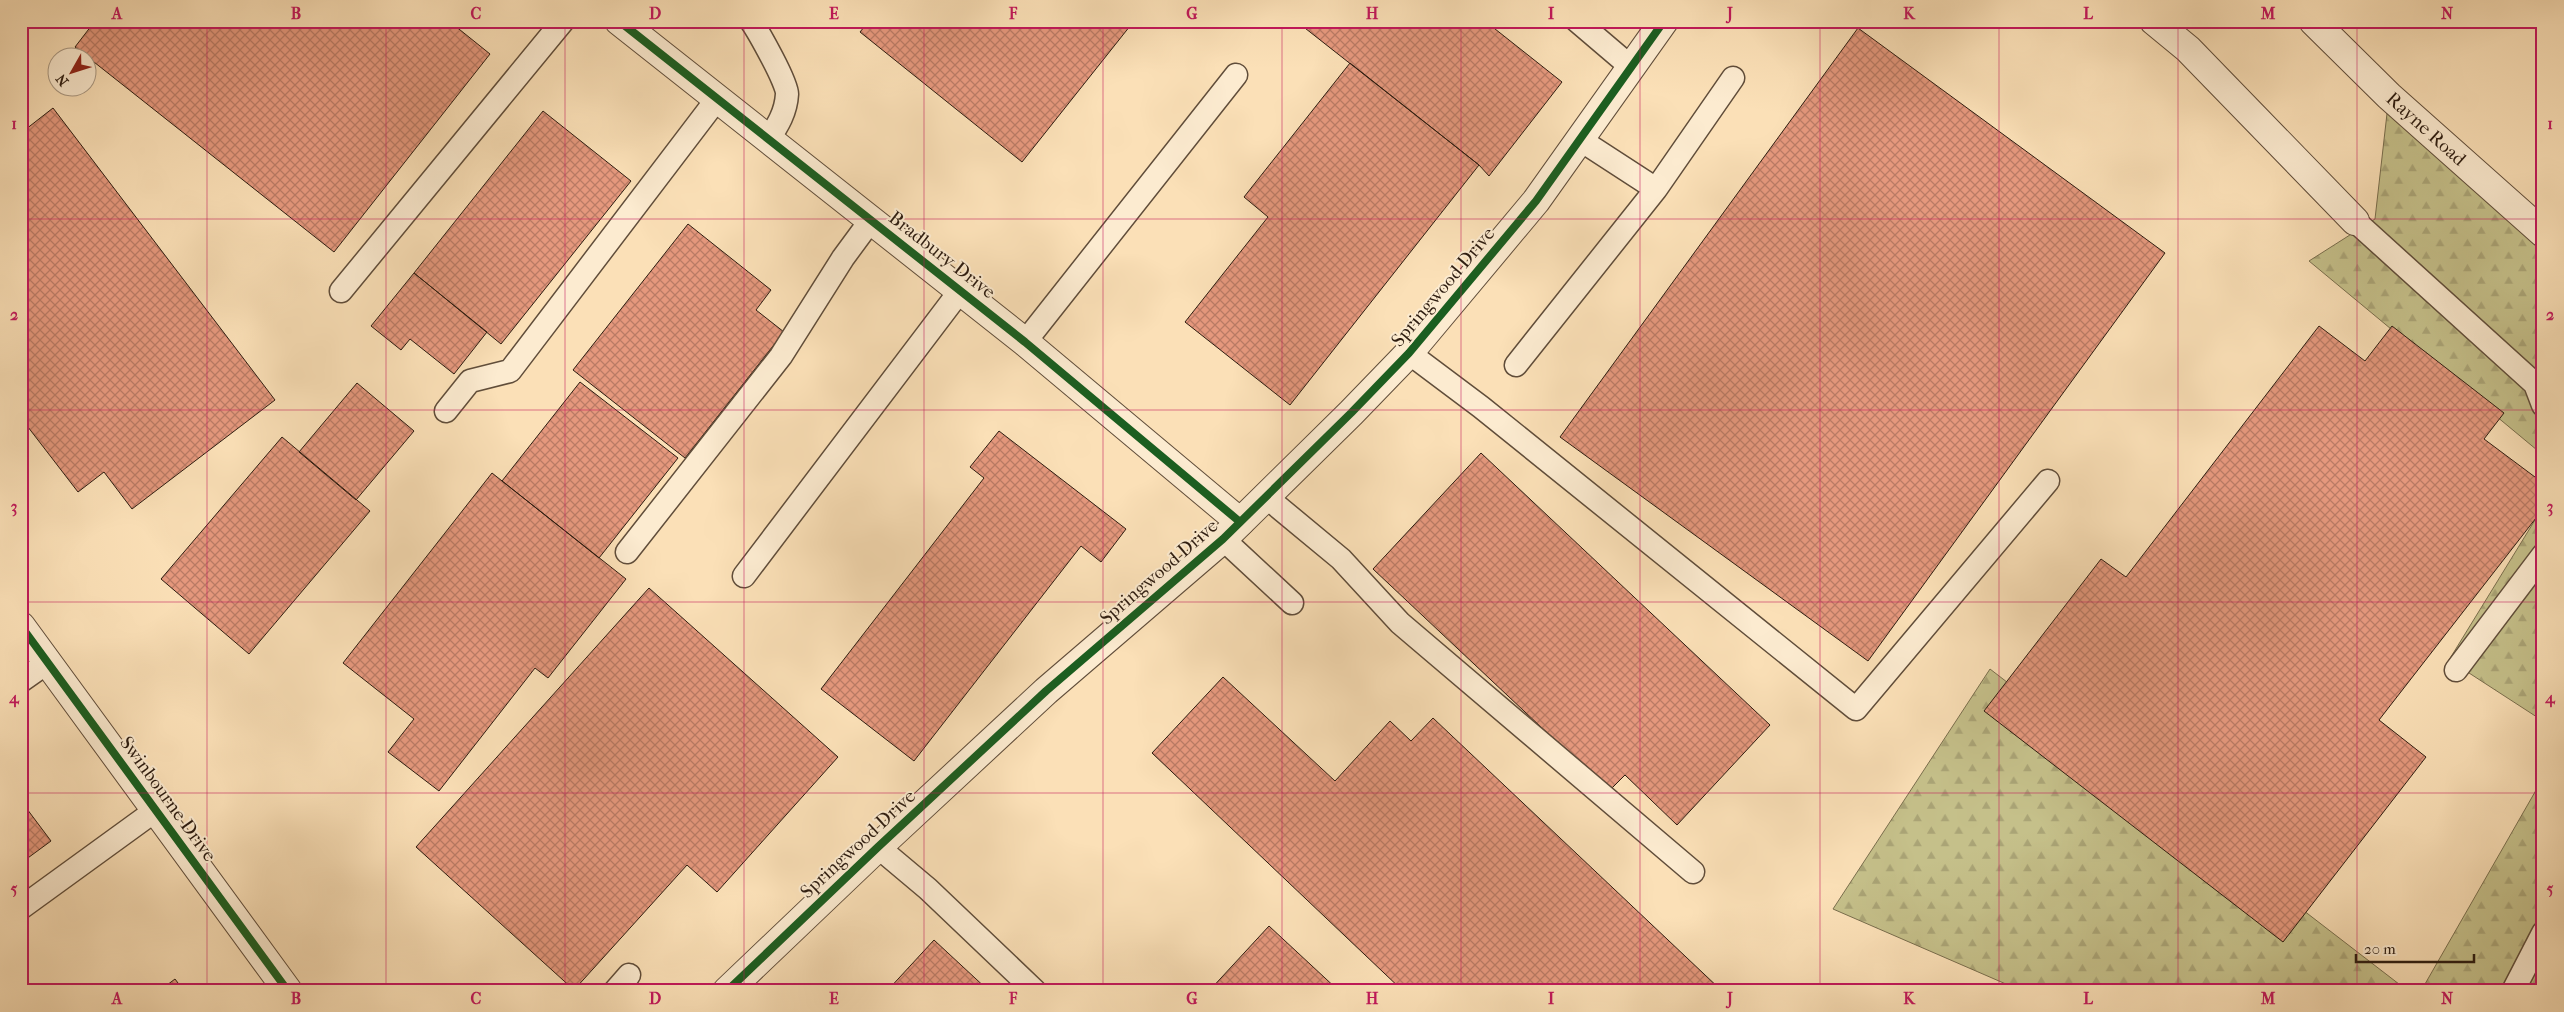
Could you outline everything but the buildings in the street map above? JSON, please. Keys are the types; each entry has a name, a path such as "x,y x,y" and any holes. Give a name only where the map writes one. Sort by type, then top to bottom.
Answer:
{"street":[{"name":"Bradbury Drive","path":"619,21 1025,342 1232,531"},
{"name":"Springwood Drive","path":"727,991 1046,691 1232,531 1265,496 1352,413 1409,353 1536,201 1664,21"},
{"path":"2154,21 2188,49 2354,221"},
{"name":"Rayne Road","path":"2314,21 2389,96 2539,223"},
{"name":"Swinbourne Drive","path":"21,626 288,991"}],"lane":[{"path":"341,292 563,21"},
{"path":"751,21 758,31 788,91 782,118 768,140"},
{"path":"1577,21 1631,67"},
{"path":"1025,342 1236,75"},
{"path":"1516,365 1656,189 1733,78"},
{"path":"446,411 470,381 510,371 717,98"},
{"path":"1579,138 1656,189"},
{"path":"628,552 781,356 843,258 871,220"},
{"path":"2354,221 2535,384 2543,405"},
{"path":"744,576 960,291"},
{"path":"1409,353 1481,407 1856,709 2048,481"},
{"path":"1265,496 1341,560 1400,623 1693,872"},
{"path":"1232,531 1292,603"},
{"path":"2456,670 2543,555"},
{"path":"21,681 48,662"},
{"path":"21,908 156,810"},
{"path":"878,847 928,889 1034,991"},
{"path":"2513,991 2543,933"}],"green space":[{"path":"2389,96 2543,221 2543,455 2309,261 2375,219"},
{"path":"2543,507 2543,721 2449,660"},
{"path":"1990,669 2408,991 2022,991 1833,909"},
{"path":"2543,778 2543,991 2421,991"}],"cycle path":[{"path":"619,21 1025,342 1240,522"},
{"path":"727,991 1046,691 1223,539 1409,353 1536,201 1664,21"},
{"path":"21,626 288,991"}]}
